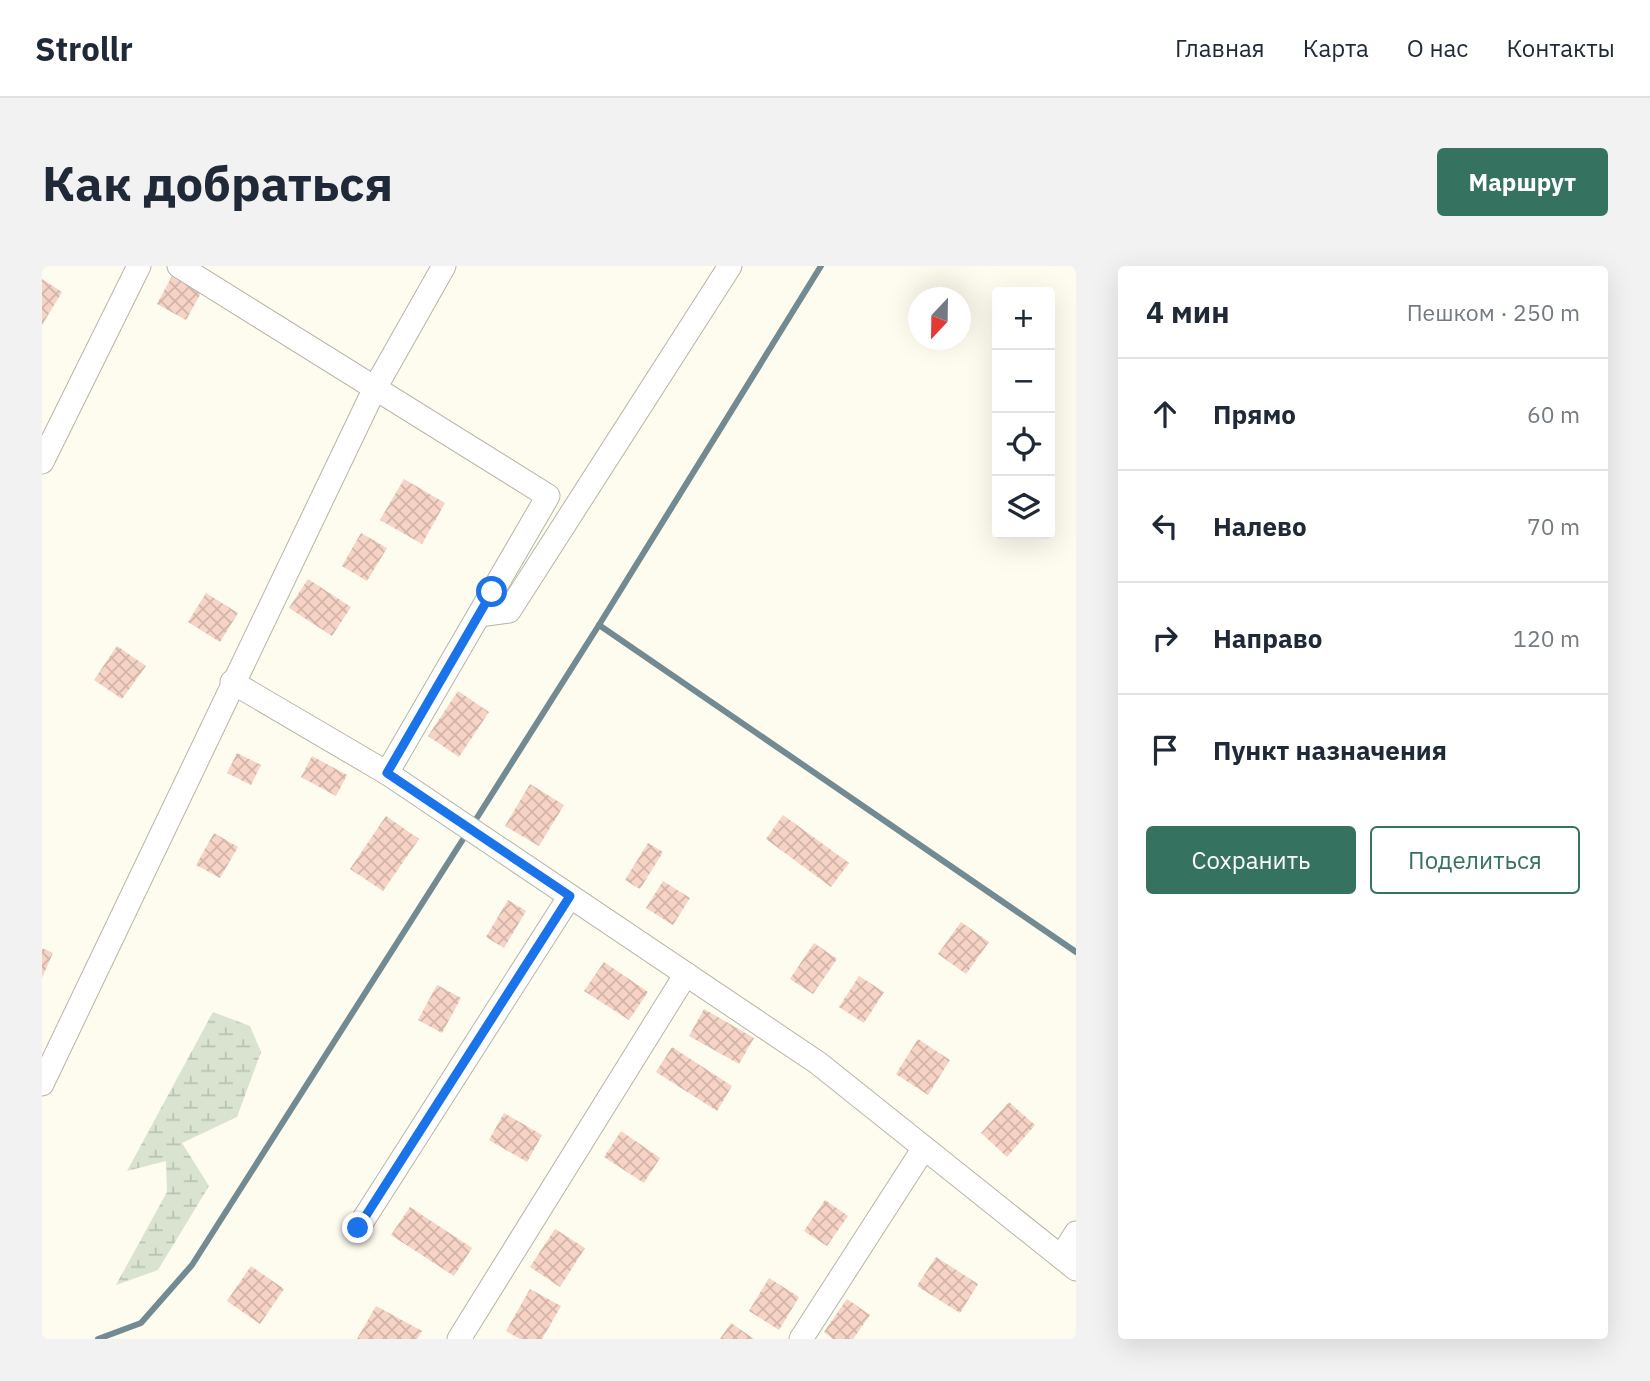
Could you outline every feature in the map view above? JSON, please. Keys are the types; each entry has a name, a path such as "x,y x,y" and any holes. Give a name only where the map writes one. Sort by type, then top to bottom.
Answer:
{"street":[{"path":"42,462 139,266"},
{"path":"179,266 548,496 387,773"},
{"path":"42,1084 232,682 375,388 443,266"},
{"path":"479,615 509,611 730,266"},
{"path":"232,682 387,773 818,1063 1069,1263 1076,1233"},
{"path":"358,1228 570,896"},
{"path":"459,1339 686,974"},
{"path":"801,1339 924,1148"}],"green space":[{"path":"213,1012 250,1026 261,1052 237,1117 182,1143 209,1186 158,1270 116,1285 167,1192 166,1161 127,1171"}],"building":[{"path":"172,276 202,291 186,320 157,304"},
{"path":"42,279 62,292 42,325"},
{"path":"404,479 445,503 422,544 380,520"},
{"path":"361,533 387,548 367,581 342,566"},
{"path":"308,579 351,607 332,636 289,608"},
{"path":"206,593 238,613 220,642 188,622"},
{"path":"117,646 146,666 122,699 94,680"},
{"path":"458,691 489,712 459,757 428,736"},
{"path":"237,753 261,765 251,785 227,773"},
{"path":"312,756 347,775 336,796 301,777"},
{"path":"530,784 564,805 539,846 505,826"},
{"path":"783,815 849,863 831,887 766,839"},
{"path":"386,816 419,839 383,891 350,869"},
{"path":"214,833 238,847 220,878 196,865"},
{"path":"648,843 663,852 640,889 625,880"},
{"path":"663,881 690,898 673,925 646,908"},
{"path":"508,900 526,911 504,948 486,937"},
{"path":"961,922 989,942 966,974 938,954"},
{"path":"814,943 837,959 813,994 790,979"},
{"path":"42,948 53,953 42,978"},
{"path":"604,962 648,992 629,1020 584,991"},
{"path":"859,976 884,992 864,1023 839,1007"},
{"path":"437,985 461,998 442,1033 418,1020"},
{"path":"704,1009 754,1038 739,1064 689,1036"},
{"path":"918,1039 950,1060 928,1095 896,1074"},
{"path":"672,1047 732,1086 717,1111 656,1072"},
{"path":"1009,1102 1035,1125 1007,1157 981,1133"},
{"path":"504,1113 542,1135 527,1162 489,1140"},
{"path":"621,1131 660,1158 644,1183 604,1157"},
{"path":"825,1200 848,1216 827,1246 804,1231"},
{"path":"410,1207 472,1248 454,1276 391,1235"},
{"path":"555,1229 585,1248 560,1287 530,1267"},
{"path":"936,1257 978,1284 960,1313 917,1286"},
{"path":"251,1266 284,1289 260,1324 227,1301"},
{"path":"769,1278 799,1297 779,1330 749,1311"},
{"path":"530,1289 561,1306 542,1339 520,1339 506,1331"},
{"path":"847,1299 870,1315 853,1339 833,1339 824,1332"},
{"path":"376,1306 422,1331 417,1339 357,1339"},
{"path":"731,1323 754,1339 720,1339"}],"waterway":[{"path":"473,824 821,266"},
{"path":"599,625 1076,952"},
{"path":"98,1339 141,1323 192,1265 467,833"}],"route":[{"path":"358,1228 570,896 387,773 492,592"}]}
